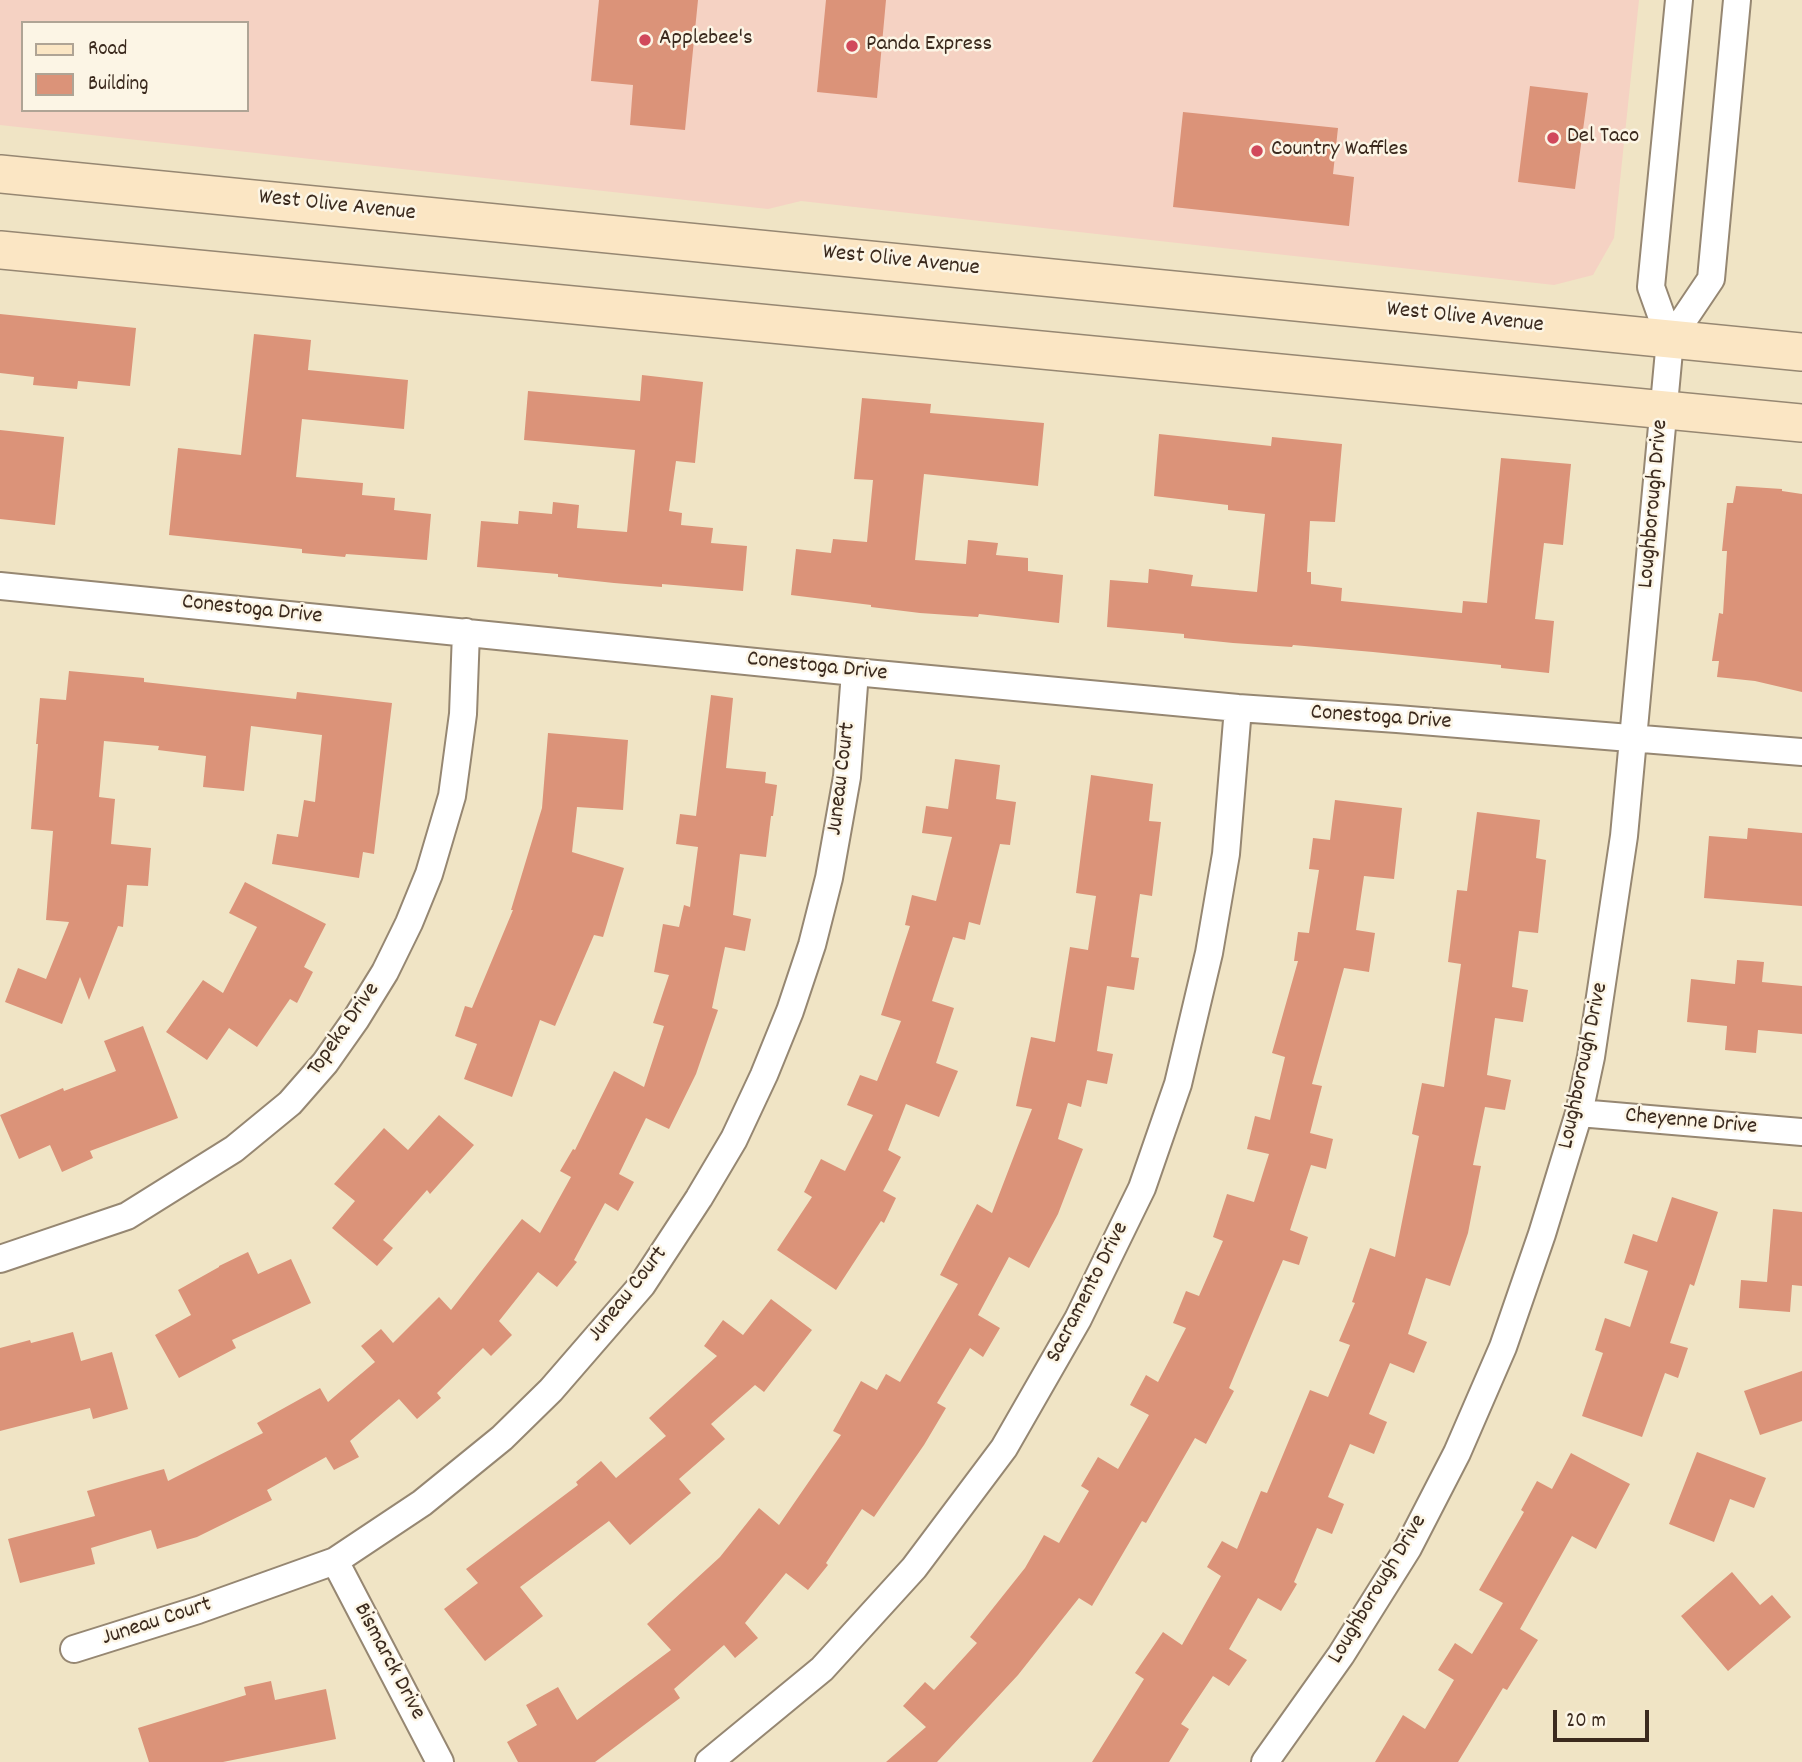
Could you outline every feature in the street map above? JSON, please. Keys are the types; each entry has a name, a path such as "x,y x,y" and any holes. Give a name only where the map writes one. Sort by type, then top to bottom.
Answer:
{"main road":[{"name":"West Olive Avenue","path":"0,174 1802,352"},
{"path":"0,250 1802,423"}],"street":[{"name":"Loughborough Drive","path":"1265,1762 1341,1655 1402,1559 1457,1453 1503,1347 1579,1114 1591,1057 1622,850 1670,340 1651,287 1679,0"},
{"name":"Loughborough Drive","path":"1670,340 1711,279 1737,0"},
{"name":"Conestoga Drive","path":"0,586 1238,708 1802,752"},
{"name":"Topeka Drive","path":"0,1259 127,1216 234,1149 290,1103 325,1063 385,972 429,874 452,796 463,714 466,632"},
{"name":"Juneau Court","path":"74,1649 198,1610 335,1561 422,1503 502,1438 551,1390 642,1285 734,1139 790,1011 812,945 829,878 847,777 855,672"},
{"name":"Sacramento Drive","path":"709,1762 822,1669 914,1568 1004,1448 1078,1319 1142,1188 1178,1084 1209,953 1226,855 1238,708"},
{"name":"Cheyenne Drive","path":"1579,1114 1802,1132"},
{"name":"Bismarck Drive","path":"335,1561 440,1762"}],"shaded area":[{"path":"0,0 1639,0 1614,238 1593,275 1554,285 801,201 768,209 0,125"}],"building":[{"name":"Applebee's","path":"599,0 698,0 685,130 630,125 633,85 591,81"},
{"name":"Panda Express","path":"826,0 886,0 877,98 817,92"},
{"name":"Del Taco","path":"1530,86 1588,93 1575,189 1518,182"},
{"name":"Country Waffles","path":"1183,112 1338,128 1333,174 1354,177 1349,226 1173,207"},
{"path":"0,314 136,328 130,386 78,381 77,389 33,385 34,377 0,373"},
{"path":"254,334 311,340 308,370 408,380 404,429 302,419 296,477 363,483 362,495 395,498 394,510 431,514 427,560 302,553 302,549 169,535 178,448 241,455"},
{"path":"642,375 703,382 695,463 676,461 669,511 682,513 681,525 713,528 711,543 747,546 743,591 614,583 558,577 558,574 477,567 481,521 518,524 519,511 552,514 553,502 579,505 577,528 627,532 635,450 524,440 528,391 640,401"},
{"path":"862,398 931,404 930,413 1044,423 1038,486 924,474 915,560 966,564 968,540 998,543 996,555 1028,558 1028,571 1063,575 1059,623 979,614 978,617 920,613 791,595 796,549 831,553 833,539 867,542 873,480 854,479"},
{"path":"0,430 64,437 55,525 0,519"},
{"path":"1159,434 1271,446 1272,437 1342,444 1335,522 1310,521 1307,572 1311,572 1311,584 1342,588 1341,601 1462,613 1463,601 1487,603 1501,458 1571,464 1563,545 1544,543 1535,619 1554,621 1549,673 1501,668 1501,665 1293,645 1233,643 1184,638 1184,634 1107,627 1110,580 1148,583 1149,569 1193,575 1191,586 1257,592 1265,514 1228,510 1228,505 1154,496"},
{"path":"1736,486 1782,489 1802,494 1802,692 1755,681 1717,677 1719,661 1712,661 1719,613 1723,614 1727,551 1722,551 1727,503 1733,503"},
{"path":"69,671 144,678 144,682 296,699 297,692 392,703 374,854 363,852 359,878 272,864 277,834 298,837 304,800 315,802 322,735 251,726 244,791 203,787 206,756 158,750 159,746 104,741 99,797 115,799 111,844 151,848 148,886 127,885 123,927 118,926 89,1000 80,977 62,1024 5,1002 18,968 46,979 69,922 46,920 53,831 31,829 40,698 66,700"},
{"path":"711,695 733,698 726,768 766,772 765,783 777,785 766,857 740,854 733,915 751,919 745,951 725,947 712,1008 718,1010 696,1074 669,1129 646,1118 619,1174 634,1182 618,1211 605,1203 574,1260 577,1262 557,1287 538,1272 499,1321 512,1335 491,1356 483,1348 437,1393 441,1398 417,1419 399,1399 350,1441 359,1457 334,1470 326,1457 267,1490 272,1500 197,1537 157,1549 151,1530 91,1548 95,1564 20,1583 8,1539 95,1516 87,1491 164,1469 168,1481 263,1433 257,1423 320,1388 328,1402 375,1362 361,1346 381,1329 393,1343 439,1297 451,1310 522,1219 540,1233 571,1177 560,1171 573,1149 575,1150 614,1071 644,1087 664,1026 653,1023 669,975 654,972 663,924 679,927 684,905 690,907 698,847 676,844 680,814 696,816"},
{"path":"548,733 628,740 623,810 577,807 572,852 624,868 603,937 594,935 555,1026 540,1020 512,1097 464,1079 477,1044 455,1036 465,1006 472,1008 513,910 542,808"},
{"path":"955,759 1000,765 996,799 1016,802 1010,845 1000,844 980,925 969,922 965,940 953,937 932,1001 954,1008 936,1063 958,1071 939,1117 906,1104 888,1150 901,1157 883,1191 896,1198 884,1223 881,1221 836,1290 777,1250 812,1197 804,1192 821,1159 845,1171 873,1115 847,1105 860,1075 877,1081 901,1021 881,1015 910,926 905,925 912,895 936,901 952,837 922,833 926,806 948,809"},
{"path":"1091,775 1153,784 1149,821 1161,822 1152,896 1140,894 1131,957 1139,958 1134,990 1107,986 1097,1051 1113,1054 1107,1084 1087,1080 1081,1107 1068,1103 1058,1139 1083,1149 1058,1214 1029,1268 1009,1257 978,1315 1000,1328 983,1357 970,1348 937,1403 946,1408 874,1517 862,1509 826,1563 828,1565 808,1590 786,1573 745,1623 758,1638 735,1658 724,1645 674,1689 680,1698 595,1762 518,1762 507,1742 537,1725 526,1705 558,1687 577,1720 671,1650 647,1624 720,1557 759,1508 779,1525 841,1435 833,1431 861,1381 877,1390 886,1374 900,1382 958,1284 940,1275 977,1204 992,1213 1032,1109 1016,1106 1031,1037 1055,1042 1070,947 1088,950 1096,896 1076,893"},
{"path":"1335,800 1402,808 1394,879 1364,876 1356,930 1375,933 1369,972 1344,968 1312,1084 1322,1086 1310,1133 1333,1139 1326,1169 1311,1165 1290,1230 1308,1237 1299,1265 1283,1260 1229,1388 1234,1391 1206,1444 1195,1438 1146,1523 1142,1521 1092,1606 1079,1598 1018,1675 937,1762 886,1762 926,1727 903,1706 925,1682 934,1690 977,1643 970,1637 1025,1568 1044,1535 1059,1543 1089,1491 1081,1486 1098,1457 1118,1469 1149,1415 1130,1405 1146,1375 1158,1382 1186,1328 1173,1323 1186,1291 1199,1296 1223,1241 1213,1237 1227,1194 1254,1202 1269,1154 1247,1149 1255,1116 1270,1120 1285,1057 1272,1053 1298,961 1294,961 1298,932 1309,933 1319,870 1309,869 1313,838 1330,840"},
{"path":"1477,812 1540,820 1536,858 1546,860 1538,933 1519,931 1512,987 1528,990 1523,1022 1495,1018 1487,1075 1511,1080 1505,1110 1485,1107 1473,1165 1481,1166 1468,1233 1450,1286 1426,1278 1408,1334 1427,1342 1414,1373 1390,1363 1369,1414 1387,1422 1374,1454 1350,1444 1328,1497 1344,1504 1332,1534 1317,1528 1294,1582 1297,1584 1281,1611 1258,1598 1229,1649 1247,1660 1229,1686 1213,1676 1181,1724 1189,1729 1169,1762 1092,1762 1144,1679 1135,1673 1163,1632 1182,1645 1221,1576 1207,1567 1222,1541 1237,1549 1261,1491 1267,1493 1310,1390 1328,1397 1350,1345 1339,1341 1355,1303 1352,1302 1370,1248 1395,1257 1419,1136 1412,1134 1422,1083 1444,1087 1461,964 1448,962 1457,890 1467,891"},
{"path":"1748,828 1802,833 1802,906 1704,898 1709,836 1747,839"},
{"path":"245,882 326,924 304,967 313,972 297,1003 290,999 257,1047 229,1028 207,1060 166,1032 203,980 223,993 257,927 229,913"},
{"path":"1737,960 1764,962 1762,982 1802,986 1802,1034 1758,1030 1756,1053 1725,1050 1727,1026 1687,1022 1691,979 1735,984"},
{"path":"143,1026 178,1118 90,1151 93,1158 62,1172 50,1145 19,1159 0,1115 63,1088 64,1091 116,1071 104,1041"},
{"path":"439,1115 474,1145 430,1194 427,1190 383,1240 393,1248 377,1266 332,1228 355,1201 334,1184 384,1128 408,1150"},
{"path":"1672,1197 1718,1212 1694,1286 1690,1284 1670,1343 1688,1348 1678,1378 1665,1373 1642,1437 1582,1416 1603,1353 1595,1350 1605,1318 1630,1327 1648,1271 1624,1263 1633,1234 1657,1242"},
{"path":"1773,1209 1802,1212 1802,1286 1792,1285 1790,1312 1739,1308 1741,1280 1767,1282"},
{"path":"248,1252 258,1274 291,1259 311,1303 232,1340 236,1348 179,1378 155,1335 191,1315 178,1290"},
{"path":"771,1299 812,1330 764,1392 755,1385 711,1424 725,1439 679,1479 691,1493 630,1545 609,1521 520,1587 543,1616 485,1661 444,1609 478,1583 466,1569 578,1485 576,1482 601,1461 616,1478 666,1436 649,1418 717,1356 704,1346 723,1320 743,1335"},
{"path":"73,1332 81,1361 112,1352 128,1409 93,1419 90,1408 0,1431 0,1348"},
{"path":"1802,1371 1802,1421 1760,1435 1744,1391"},
{"path":"1697,1452 1766,1478 1754,1508 1730,1499 1714,1542 1669,1524"},
{"path":"1571,1453 1630,1484 1596,1549 1572,1536 1520,1629 1538,1640 1507,1690 1503,1688 1458,1762 1375,1762 1403,1715 1425,1729 1454,1680 1438,1670 1455,1643 1472,1654 1503,1603 1479,1590 1524,1512 1521,1510 1537,1481 1552,1489"},
{"path":"1732,1572 1760,1605 1772,1595 1791,1617 1728,1671 1681,1616"},
{"path":"271,1681 275,1700 326,1689 336,1739 223,1762 149,1762 138,1728 246,1695 244,1687"}],"place":[{"name":"Applebee's","path":"645,40"},
{"name":"Panda Express","path":"852,46"},
{"name":"Del Taco","path":"1553,138"},
{"name":"Country Waffles","path":"1257,151"}]}
